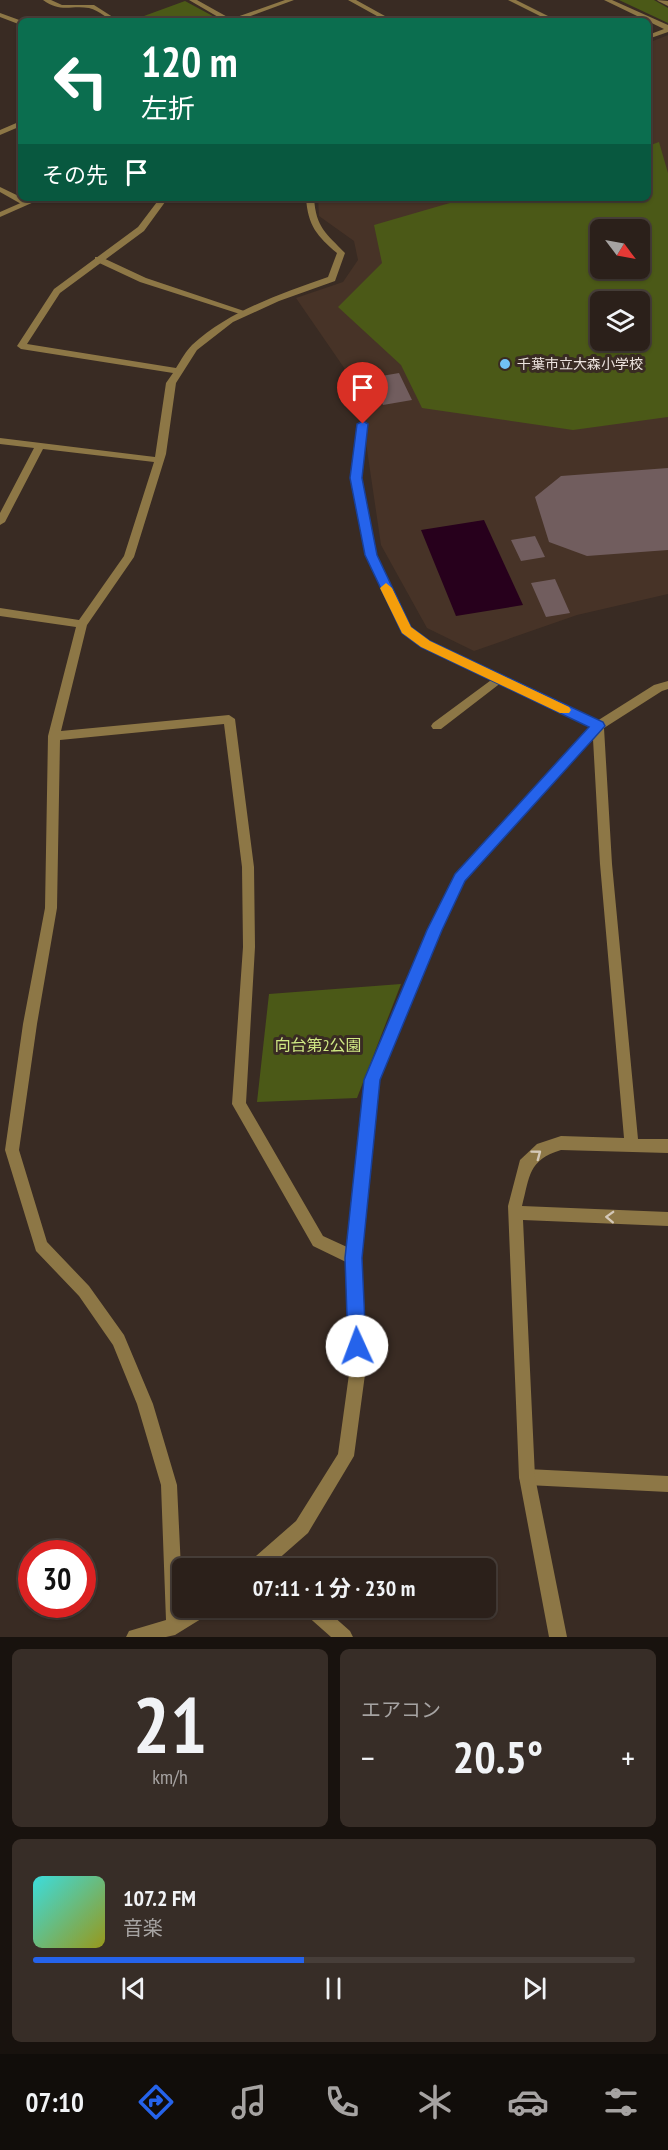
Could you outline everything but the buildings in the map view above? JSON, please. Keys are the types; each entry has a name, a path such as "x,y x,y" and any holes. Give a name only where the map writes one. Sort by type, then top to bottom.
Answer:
{"street":[{"path":"46,0 61,7 92,6 111,18"},
{"path":"192,0 225,18"},
{"path":"239,18 291,0"},
{"path":"351,0 385,18"},
{"path":"511,0 549,18"},
{"path":"607,0 641,18"},
{"path":"660,0 668,4"},
{"path":"0,15 18,23"},
{"path":"651,22 668,29"},
{"path":"651,36 668,29"},
{"path":"0,133 18,124"},
{"path":"0,189 18,199"},
{"path":"22,201 26,203"},
{"path":"0,214 31,201"},
{"path":"162,201 141,230 98,259 57,291 21,346 179,371"},
{"path":"175,1626 169,1485 145,1404 119,1340 84,1291 42,1246 12,1150 51,908 54,736 82,624 129,557 159,460 171,383 194,348 230,320 276,299 332,279 341,253 323,237 311,218 310,201"},
{"path":"98,259 143,280 246,313"},
{"path":"363,424 356,478 371,555 406,630 425,644 598,726"},
{"path":"0,441 159,460"},
{"path":"0,522 40,446"},
{"path":"0,612 82,624"},
{"path":"437,726 498,679"},
{"path":"269,1558 302,1527 346,1456 358,1367 353,1258 372,1080 435,930 460,878 598,726 658,688 668,685"},
{"path":"54,736 229,719 248,867 249,947 239,1104 318,1241 353,1258"},
{"path":"598,726 606,864 632,1145"},
{"path":"558,1637 526,1477 515,1209 525,1165 542,1149 561,1143 668,1146"},
{"path":"515,1209 668,1219"},
{"path":"526,1477 668,1484"},
{"path":"135,1637 175,1626 187,1618"},
{"path":"322,1618 344,1637"}],"shaded area":[{"name":"千葉市立大森小学校","path":"668,35 668,594 577,615 474,651 427,628 381,545 358,388 296,298 343,282 358,260 354,241 319,216 318,201 651,201 651,42"},
{"path":"484,520 523,605 456,616 421,530"}],"green space":[{"path":"619,0 654,0 668,8 668,23"},
{"path":"185,1 216,18 148,18 144,16"},
{"path":"659,142 668,173 668,417 573,430 422,408 401,365 338,307 382,263 374,225 457,201 651,201 651,145"},
{"name":"向台第2公園","path":"401,984 357,1098 257,1102 269,994"}],"slow traffic":[{"path":"386,588 406,630 425,644 565,710"}],"place":[{"name":"千葉市立大森小学校","path":"505,364"}],"route":[{"path":"357,1346 353,1258 372,1080 435,930 460,878 598,726 425,644 406,630 371,555 356,478 363,424"}]}
